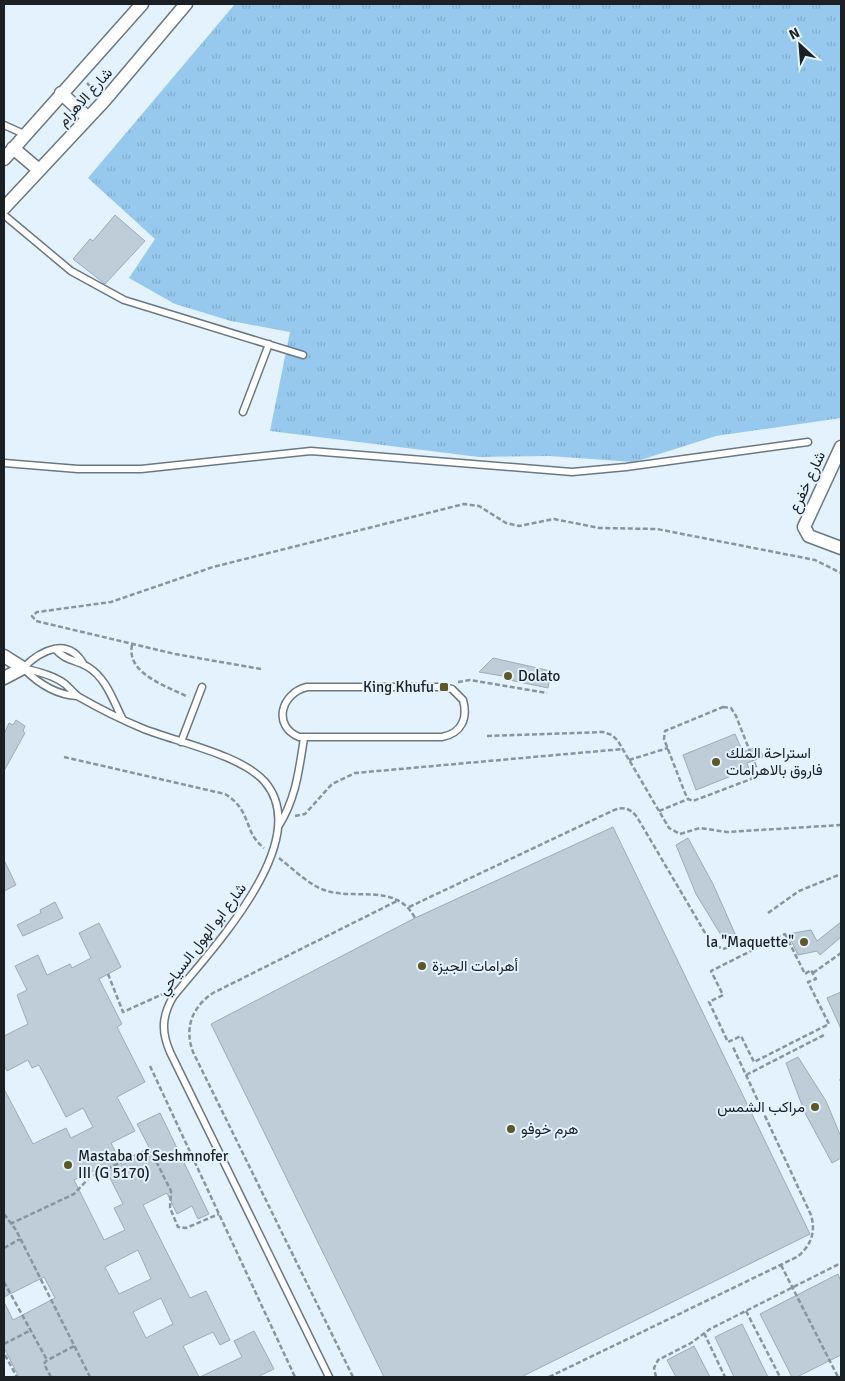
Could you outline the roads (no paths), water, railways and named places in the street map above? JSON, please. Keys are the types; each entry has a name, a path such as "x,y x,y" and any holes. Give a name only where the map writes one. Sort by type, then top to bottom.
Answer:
{"street":[{"name":"شارع الاهرام","path":"4,159 8,146 24,134 142,4"},
{"name":"شارع الاهرام","path":"4,208 104,101 186,4"},
{"path":"61,93 88,118"},
{"path":"8,146 39,170"},
{"name":"شارع خفرع","path":"841,447 804,523 804,531 814,538 841,548"},
{"path":"4,656 23,668 4,678"}],"lane":[{"path":"4,126 24,134"},
{"path":"4,216 71,271 124,300 303,355"},
{"path":"243,412 269,344"},
{"path":"4,463 78,469 141,469 311,450 572,472 626,467 808,442"},
{"path":"23,668 39,653 55,649 68,660 84,665 96,673 105,683 123,719"},
{"name":"شارع ابو الهول السياحي","path":"23,668 38,682 54,691 77,696"},
{"name":"شارع ابو الهول السياحي","path":"23,668 52,676 77,696 123,719 234,762 264,782 274,796 278,813 277,828 272,853 258,886 243,910 173,997 166,1010 163,1024 164,1038 329,1377"},
{"path":"181,742 202,687"},
{"path":"444,687 459,693 466,707 462,726 450,735 304,738 290,732 284,721 283,714 286,700 291,694 302,689 444,687"},
{"path":"277,828 286,815 297,786 304,738"}],"place":[{"name":"Dolato","path":"508,676"},
{"name":"King Khufu","path":"444,687"},
{"name":"استراحة الملك فاروق بالاهرامات","path":"716,762"},
{"name":"la \"Maquette\"","path":"804,942"},
{"name":"أهرامات الجيزة","path":"422,966"},
{"name":"مراكب الشمس","path":"815,1107"},
{"name":"هرم خوفو","path":"511,1129"},
{"name":"Mastaba of Seshmnofer III (G 5170)","path":"68,1165"}]}
